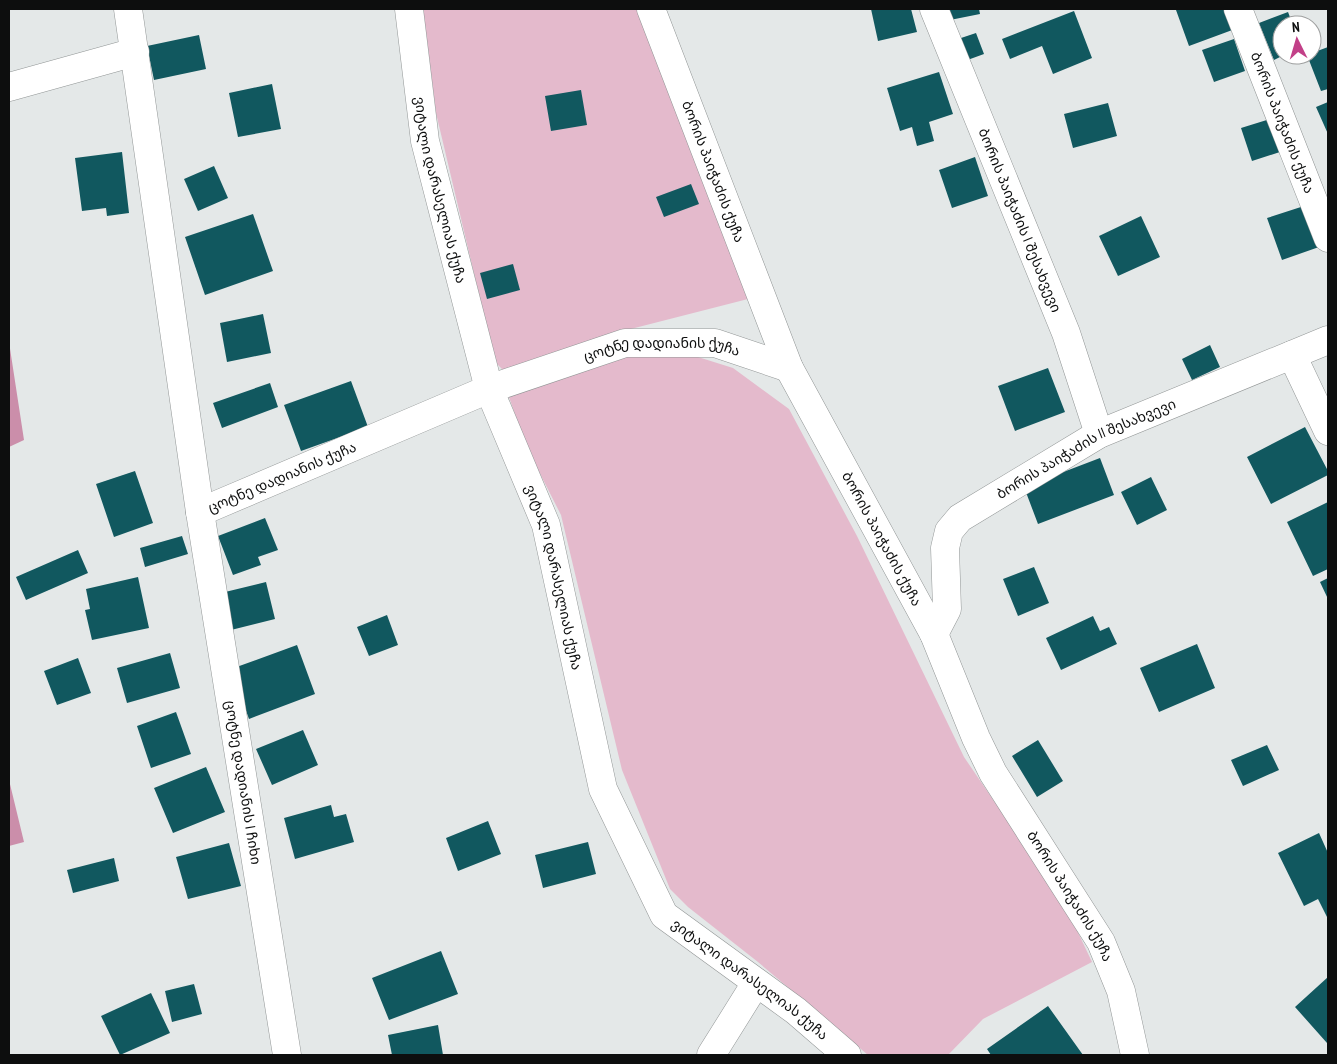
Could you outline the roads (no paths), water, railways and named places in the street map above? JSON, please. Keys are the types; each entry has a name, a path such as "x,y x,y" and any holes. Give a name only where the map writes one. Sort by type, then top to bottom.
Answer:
{"street":[{"name":"ცოტნე დადიანის ქუჩა","path":"128,9 200,512 489,389 625,343 714,343 789,368"},
{"name":"ვიტალი დარასელიას ქუჩა","path":"409,9 425,141 489,389 546,525 603,789 664,915 796,1011 847,1055"},
{"name":"ბორის პაიჭაძის ქუჩა","path":"651,9 789,368 934,634 976,738 993,773 1101,942 1121,991 1135,1055"},
{"name":"ბორის პაიჭაძის I შესახვევი","path":"934,9 1066,333 1099,434"},
{"name":"ბორის პაიჭაძის ქუჩა","path":"1238,9 1328,238"},
{"path":"9,87 135,52"},
{"name":"ბორის პაიჭაძის II შესახვევი","path":"934,634 946,609 945,548 948,532 960,518 1099,434 1328,340"},
{"path":"1292,355 1328,431"},
{"name":"ცოტნე დადიანის I ჩიხი","path":"200,512 287,1055"},
{"path":"711,1055 756,983"}]}
